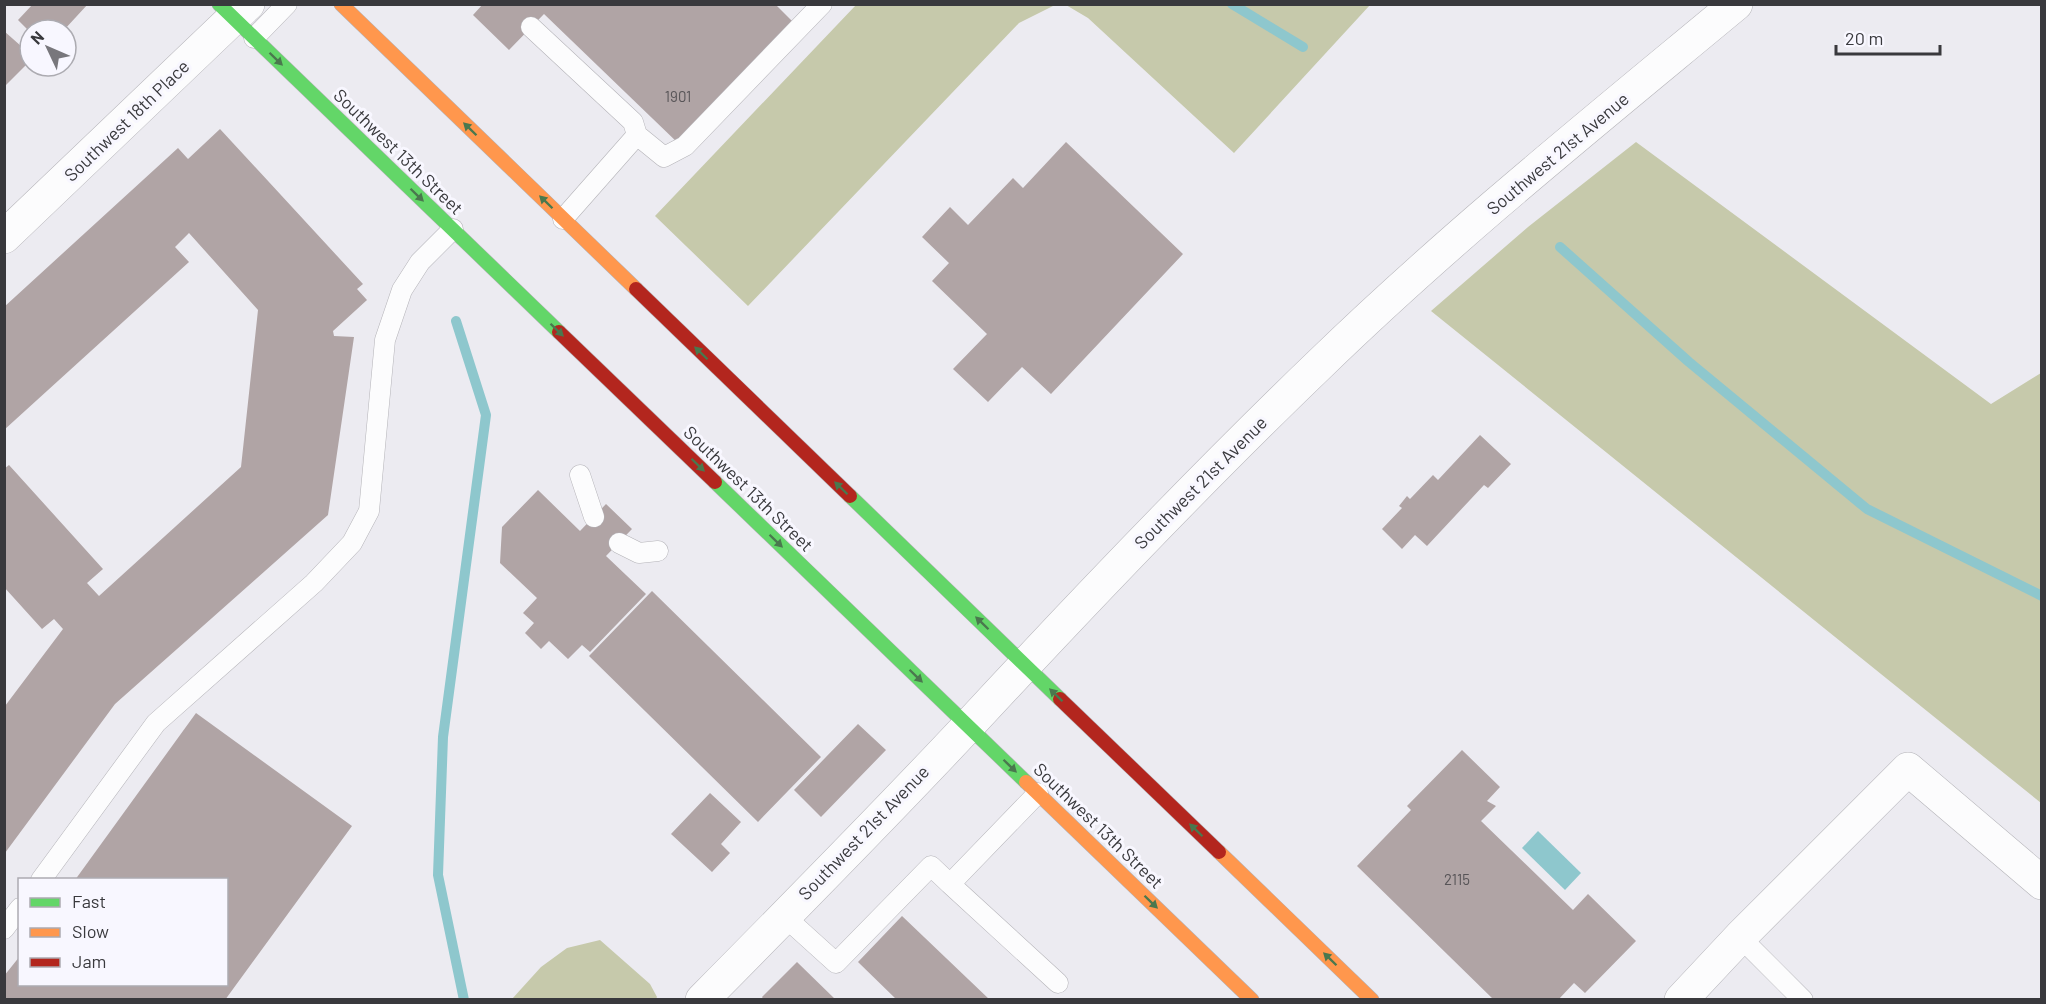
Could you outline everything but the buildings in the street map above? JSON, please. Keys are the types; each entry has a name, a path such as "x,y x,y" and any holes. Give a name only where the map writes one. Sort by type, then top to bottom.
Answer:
{"main road":[{"path":"341,4 1372,999"},
{"name":"Southwest 13th Street","path":"239,16 453,229 1252,999"}],"street":[{"name":"Southwest 21st Avenue","path":"702,999 968,726 1024,664 1183,500 1322,362 1426,266 1736,4"},
{"name":"Southwest 18th Place","path":"4,237 239,16"},
{"path":"1681,999 1908,769 2042,883"}],"lane":[{"path":"239,16 287,4"},
{"path":"531,27 633,122 637,135 664,157 685,146 822,4"},
{"path":"563,219 637,135"},
{"path":"42,878 156,723 314,583 352,543 369,511 385,340 402,290 420,262 453,229"},
{"path":"580,475 594,516"},
{"path":"619,543 639,553 658,551"},
{"path":"950,884 1038,793"},
{"path":"784,916 836,963 931,866 1058,983"},
{"path":"4,929 18,911"},
{"path":"1740,937 1803,999"}],"green space":[{"path":"856,5 1055,5 1019,23 748,306 655,216"},
{"path":"1066,5 1370,5 1234,153 1088,18"},
{"path":"1636,142 1991,404 2041,373 2041,803 1431,311 1528,227"},
{"path":"600,940 650,984 656,999 512,999 541,967 567,948"}],"water":[{"path":"1538,831 1581,873 1565,890 1522,848"}],"waterway":[{"path":"1232,4 1303,47"},
{"path":"1560,247 1689,362 1867,509 2042,596"},
{"path":"456,321 486,415 443,737 438,875 464,1000"}],"traffic: fast":[{"path":"219,4 559,332"},
{"path":"715,482 1026,782"},
{"path":"850,496 1060,699"}],"traffic: slow":[{"path":"341,4 636,289"},
{"path":"1026,782 1252,1000"},
{"path":"1219,852 1372,1000"}],"traffic: jam":[{"path":"636,289 850,496"},
{"path":"559,332 715,482"},
{"path":"1060,699 1219,852"}]}
